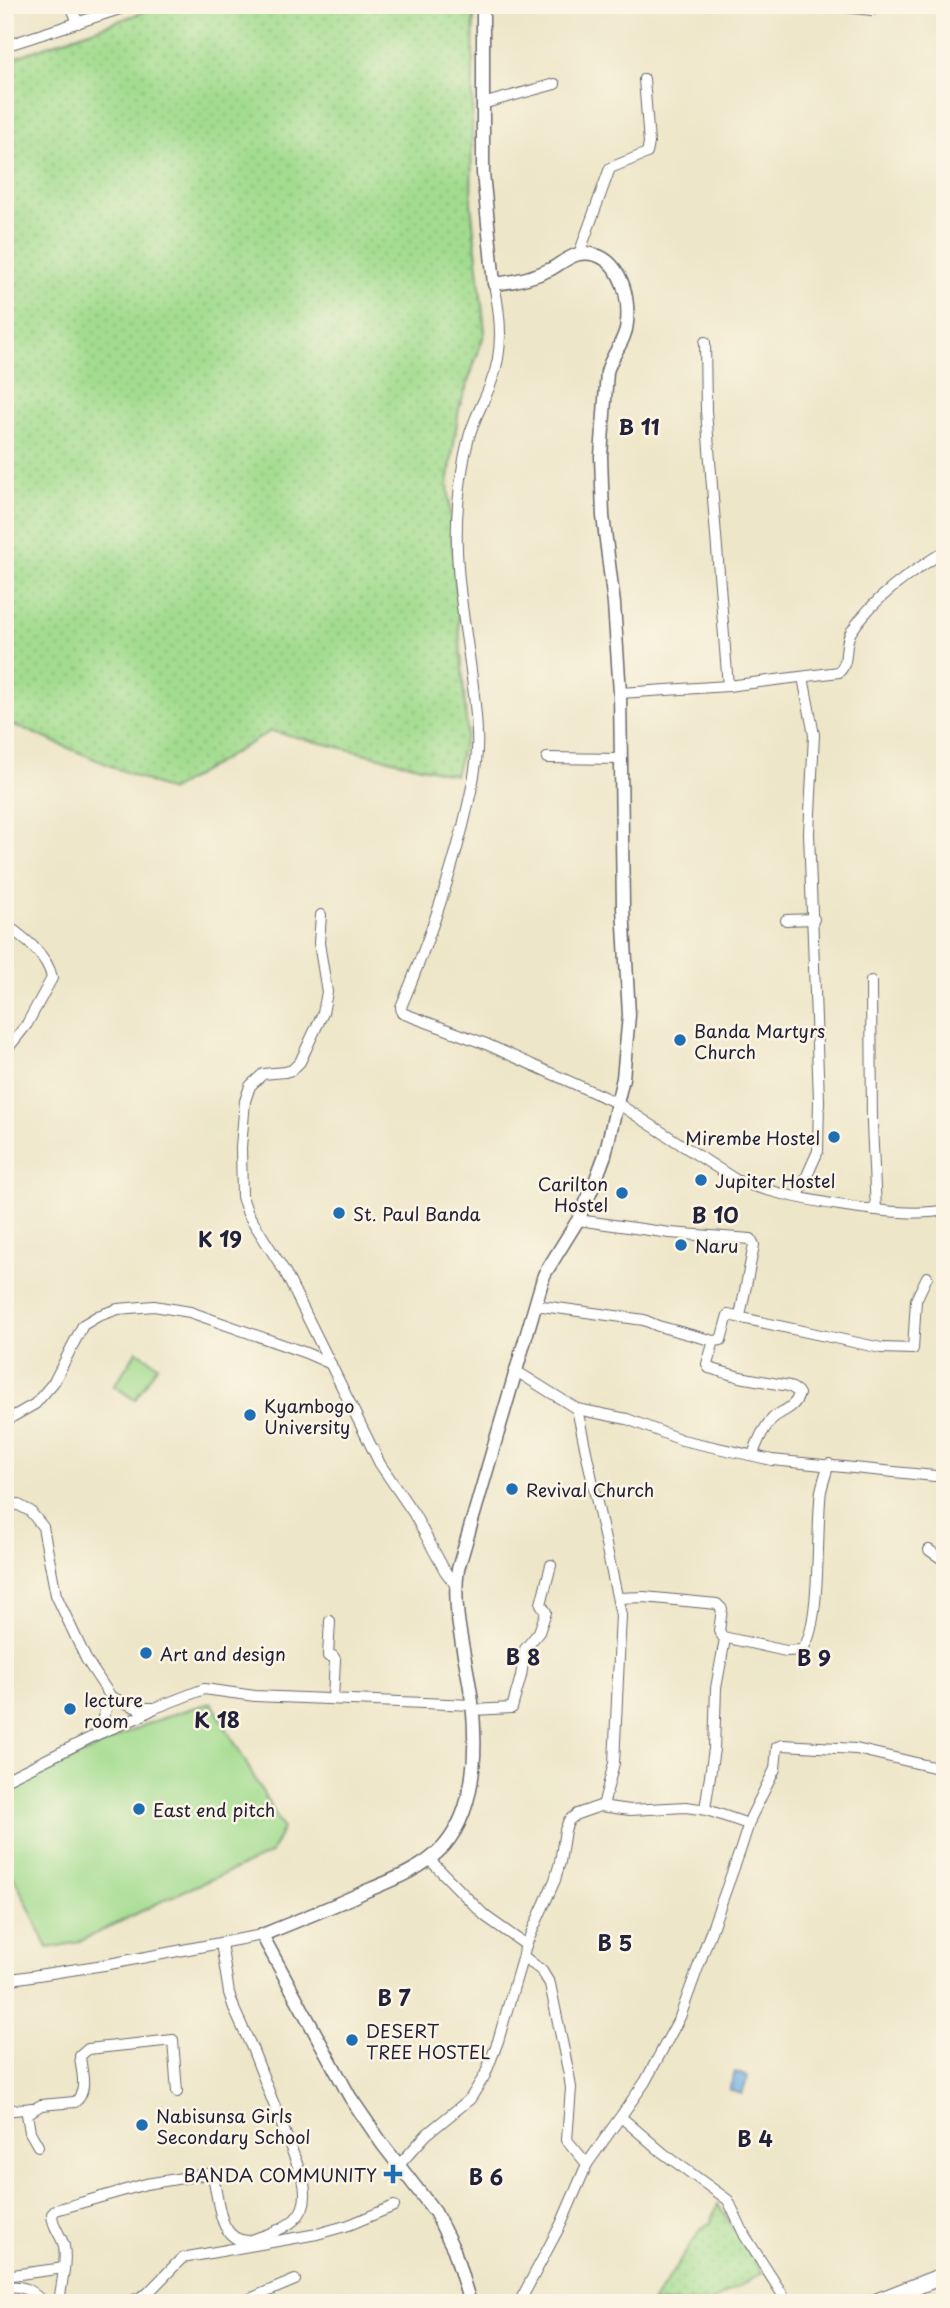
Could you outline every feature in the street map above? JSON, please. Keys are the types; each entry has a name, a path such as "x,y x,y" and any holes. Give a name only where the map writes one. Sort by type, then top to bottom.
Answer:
{"highway":[{"path":"873,2303 945,2275"}],"street":[{"path":"71,5 78,23"},
{"path":"5,46 132,5"},
{"path":"483,5 483,173 494,284 501,316 500,342 492,381 478,411 465,453 456,549 461,611 478,733 477,755 452,866 401,1010 405,1016 486,1044 617,1103 736,1180 764,1190 876,1210 945,1210"},
{"path":"739,5 836,6 872,10"},
{"path":"579,254 610,168 648,153 644,79"},
{"path":"482,104 555,83"},
{"path":"5,1980 262,1935 381,1885 429,1860 450,1837 464,1810 472,1765 472,1708 456,1586 466,1537 544,1275 578,1220 605,1155 623,1077 629,1015 623,907 620,693 614,604 603,516 601,456 607,372 609,362 625,331 624,284 609,262 579,254 530,278 494,284"},
{"path":"705,342 706,411 728,686"},
{"path":"620,693 728,686 842,670 847,640 857,625 888,590 945,551"},
{"path":"798,1196 815,1161 819,1142 814,919 809,833 814,735 803,677"},
{"path":"547,758 621,759"},
{"path":"321,915 319,943 327,992 323,1013 300,1062 292,1070 263,1074 250,1086 245,1101 240,1177 242,1197 248,1214 285,1272 380,1464 414,1514 456,1586"},
{"path":"786,920 814,919"},
{"path":"5,924 44,959 52,978 27,1024 5,1052"},
{"path":"871,981 872,1125 876,1210"},
{"path":"578,1220 670,1233 751,1239 753,1249 740,1316"},
{"path":"535,1305 643,1320 714,1342 721,1340 728,1315 881,1348 913,1349 916,1300 927,1277"},
{"path":"5,1421 35,1404 54,1382 83,1325 118,1309 154,1306 190,1312 331,1364"},
{"path":"714,1342 707,1364 709,1367 740,1377 789,1386 798,1392 798,1399 793,1405 770,1422 758,1440 753,1455"},
{"path":"516,1371 577,1409 627,1419 682,1440 772,1460 945,1477"},
{"path":"577,1409 621,1615 614,1763 603,1806"},
{"path":"618,1598 643,1597 717,1604 722,1609 720,1634 725,1639 797,1652 807,1644 818,1566 821,1491 829,1464"},
{"path":"5,1498 30,1511 43,1527 56,1595 86,1659 111,1696 136,1708 155,1708"},
{"path":"929,1550 945,1560"},
{"path":"5,1780 155,1708 204,1689 256,1696 512,1708 522,1676 525,1649 539,1632 545,1612 541,1604 551,1565"},
{"path":"330,1621 328,1656 335,1659 333,1699"},
{"path":"705,1809 714,1749 716,1688 725,1639"},
{"path":"96,1735 111,1696"},
{"path":"519,2303 561,2224 587,2164 648,2077 680,2017 748,1824 773,1775 776,1748 856,1749 942,1769"},
{"path":"399,2165 427,2134 470,2099 479,2086 494,2054 526,1945 555,1880 567,1823 577,1814 603,1806 631,1810 676,1807 705,1809 748,1824"},
{"path":"429,1860 485,1916 526,1945"},
{"path":"262,1935 350,2097 423,2194 446,2232 470,2303"},
{"path":"59,2303 64,2246 53,2225 53,2212 146,2184 206,2174 211,2176 228,2232 241,2241 269,2234 292,2223 306,2200 303,2179 229,1993 221,1943"},
{"path":"523,1956 542,1971 550,1984 571,2088 567,2140 587,2164"},
{"path":"5,2111 75,2102 83,2090 80,2056 83,2052 136,2043 173,2040 177,2092"},
{"path":"34,2108 27,2113 27,2119 30,2132 38,2146"},
{"path":"621,2117 663,2153 728,2200 746,2236 788,2303"},
{"path":"128,2303 143,2297 181,2258 317,2234 349,2225 394,2206"},
{"path":"5,2276 64,2268"},
{"path":"240,2303 295,2280"},
{"path":"5,2287 23,2286 44,2303"}],"green space":[{"path":"163,5 474,5 471,203 485,332 459,409 448,484 467,732 455,775 271,731 170,791 5,721 5,61"},
{"path":"137,1351 158,1365 135,1400 114,1386"},
{"name":"East end pitch","path":"212,1703 283,1828 270,1854 168,1898 79,1942 48,1948 5,1858 5,1790 149,1723"},
{"path":"718,2204 763,2273 709,2303 652,2303 702,2228 711,2222"}],"water":[{"path":"735,2072 748,2077 742,2094 729,2090"}],"place":[{"name":"Banda Martyrs Church","path":"680,1040"},
{"name":"Mirembe Hostel","path":"834,1137"},
{"name":"Jupiter Hostel","path":"701,1180"},
{"name":"Carilton Hostel","path":"622,1193"},
{"name":"St. Paul Banda","path":"339,1213"},
{"name":"Naru","path":"681,1245"},
{"name":"Kyambogo University","path":"250,1415"},
{"name":"Revival Church","path":"512,1489"},
{"name":"Art and design","path":"146,1653"},
{"name":"lecture room","path":"70,1709"},
{"name":"East end pitch","path":"139,1809"},
{"name":"DESERT TREE HOSTEL","path":"352,2040"},
{"name":"Nabisunsa Girls Secondary School","path":"142,2125"},
{"name":"BANDA COMMUNITY","path":"393,2174"}],"district":[{"name":"B 11","path":"639,426"},
{"name":"B 10","path":"715,1214"},
{"name":"K 19","path":"220,1238"},
{"name":"B 8","path":"523,1656"},
{"name":"B 9","path":"814,1657"},
{"name":"K 18","path":"217,1719"},
{"name":"B 5","path":"615,1942"},
{"name":"B 7","path":"394,1997"},
{"name":"B 4","path":"755,2138"},
{"name":"B 6","path":"486,2176"}]}
